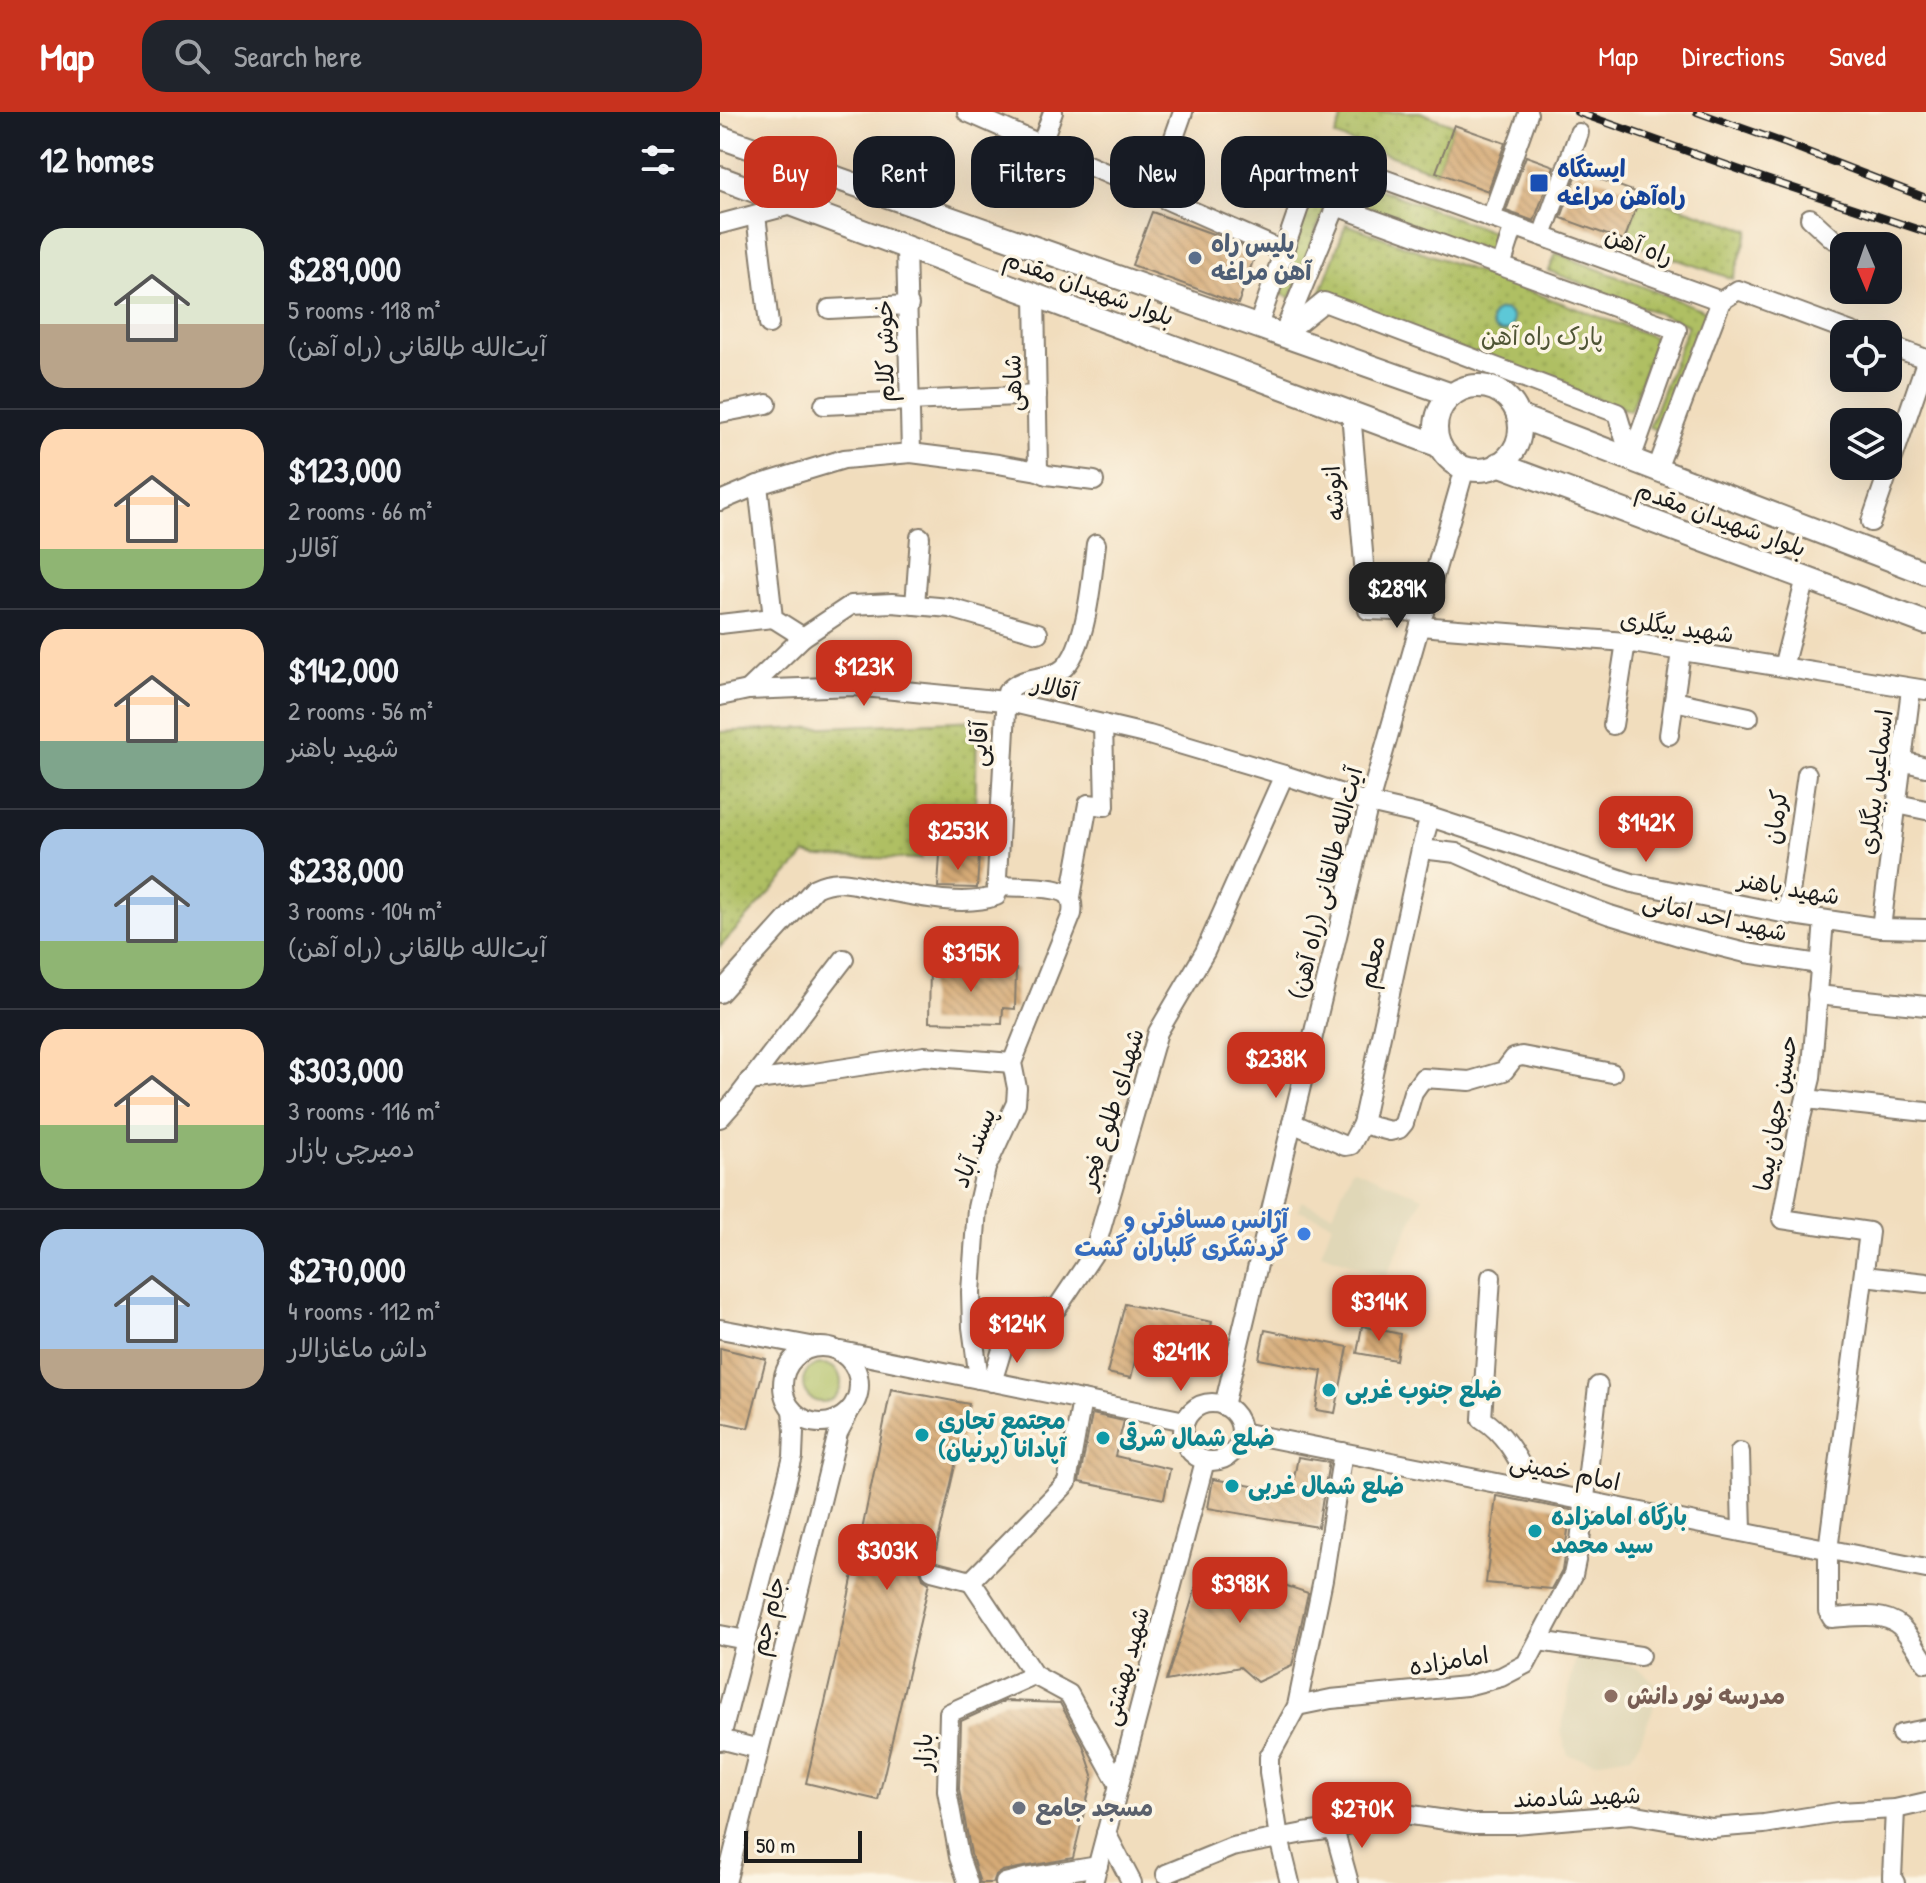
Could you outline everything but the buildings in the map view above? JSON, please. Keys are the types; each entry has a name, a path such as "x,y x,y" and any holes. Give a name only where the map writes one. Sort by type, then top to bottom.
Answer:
{"main road":[{"name":"بلوار شهیدان مقدم","path":"720,137 1452,395"},
{"name":"بلوار شهیدان مقدم","path":"720,178 744,187"},
{"name":"بلوار شهیدان مقدم","path":"799,208 1440,446"},
{"path":"1465,388 1492,388 1504,395 1518,416 1519,438 1515,449 1508,458 1488,469 1465,468 1455,463 1446,455 1436,435 1436,424 1444,403 1465,388"},
{"name":"بلوار شهیدان مقدم","path":"1518,416 1926,573"},
{"name":"بلوار شهیدان مقدم","path":"1498,464 1926,623"}],"street":[{"path":"967,112 1021,136"},
{"path":"1044,136 1053,112"},
{"path":"1175,136 1183,112"},
{"path":"1491,218 1528,114"},
{"path":"1542,236 1579,133"},
{"name":"راه آهن","path":"1258,326 1317,155 1721,301"},
{"path":"1283,335 1336,206 1677,330 1631,459"},
{"path":"720,224 780,208"},
{"path":"1186,208 1283,251"},
{"path":"756,215 769,324"},
{"path":"1810,218 1830,236"},
{"path":"1501,266 1514,226"},
{"name":"خوش کلام","path":"906,248 911,453"},
{"path":"1657,469 1721,301 1738,290 1830,324"},
{"name":"شاهی","path":"1035,295 1038,471"},
{"path":"1283,335 1324,302 1617,413 1631,459"},
{"path":"829,309 909,305"},
{"path":"1871,522 1926,361 1902,351"},
{"path":"824,405 1037,395"},
{"path":"720,413 767,404"},
{"name":"انوشه","path":"1351,413 1368,610 1422,619"},
{"path":"720,501 758,485 844,459 911,453 1094,481"},
{"name":"(راه آهن) آیت‌الله طالقانی","path":"1224,1406 1369,803 1465,468"},
{"path":"758,485 773,618"},
{"path":"915,605 920,537"},
{"path":"1005,701 1007,692 1014,684 1060,671 1074,657 1086,617 1096,544"},
{"path":"1783,667 1806,578"},
{"path":"748,690 803,637 851,605 892,603 950,608 1038,633"},
{"path":"720,624 773,618 803,637"},
{"name":"شهید بیگلری","path":"1422,619 1626,642 1919,690"},
{"path":"1613,725 1626,642"},
{"path":"1669,735 1681,652"},
{"name":"آقالار","path":"720,696 748,690 854,686 1005,701 1149,735 1369,803"},
{"name":"اسماعیل بیگلری","path":"1881,928 1902,761 1919,690"},
{"name":"آقایی","path":"997,886 1005,701"},
{"path":"1674,701 1749,717"},
{"name":"پسند آباد","path":"986,1380 972,1327 971,1292 977,1208 986,1168 1016,1103 1017,1088 1012,1063 1072,914 1071,897 1088,804 1105,806 1103,724"},
{"path":"1902,761 1926,767"},
{"name":"کرمان","path":"1787,914 1807,774"},
{"name":"شهدای طلوع فجر","path":"986,1380 1013,1314 1057,1308 1094,1253 1158,1032 1205,952 1284,775"},
{"name":"شهید باهنر","path":"1369,803 1430,817 1632,883 1824,920 1881,928 1926,929"},
{"path":"1897,804 1926,810"},
{"name":"معلم","path":"1362,1124 1430,817"},
{"name":"شهید احد امانی","path":"1421,849 1456,853 1596,910 1682,937 1746,953 1819,964"},
{"path":"720,993 815,888 825,883 838,881 947,900 976,901 996,896 997,886 1053,889 1071,897"},
{"name":"حسین جهان پیما","path":"1824,920 1811,1078 1782,1219 1869,1232 1864,1276"},
{"path":"720,1118 844,959"},
{"path":"1817,995 1926,1006"},
{"path":"749,1081 924,1056 1012,1063"},
{"path":"1292,1123 1345,1146 1351,1145 1362,1124 1390,1131 1399,1129 1404,1123 1413,1092 1423,1078 1470,1081 1504,1071 1514,1058 1522,1056 1612,1073"},
{"path":"1806,1099 1926,1112"},
{"path":"1926,1283 1864,1276 1828,1550 1828,1611 1832,1618 1859,1615 1879,1617 1900,1626 1926,1663"},
{"path":"1491,1277 1482,1419 1508,1443 1535,1491"},
{"path":"720,1329 828,1347 1185,1421"},
{"path":"816,1347 796,1356 789,1364 783,1385 785,1398 792,1410 802,1418 815,1422 828,1423 840,1418 857,1399 860,1386 858,1372 841,1351"},
{"name":"امامزاده","path":"1297,1706 1331,1699 1466,1686 1501,1677 1526,1664 1573,1575 1580,1541 1598,1386"},
{"path":"971,1581 1067,1483 1082,1400"},
{"path":"1206,1404 1224,1406 1237,1416 1241,1432 1237,1448 1231,1455 1205,1461 1196,1457 1184,1441 1185,1421 1190,1413 1206,1404"},
{"name":"جام جم","path":"720,1739 793,1457 792,1410"},
{"name":"جام جم","path":"726,1883 838,1433 850,1410"},
{"name":"امام خمینی","path":"1241,1432 1926,1569"},
{"path":"1290,1883 1279,1838 1269,1757 1297,1706 1323,1579 1343,1452"},
{"path":"1740,1452 1742,1532"},
{"name":"شهید بهشتی","path":"1095,1874 1205,1461"},
{"path":"932,1571 971,1581 1034,1675 1069,1694 1119,1785"},
{"path":"720,1635 746,1640"},
{"path":"1539,1641 1640,1656"},
{"name":"بازار","path":"968,1883 959,1857 947,1790 949,1713 1034,1675"},
{"path":"1901,1734 1926,1729"},
{"path":"720,1739 759,1749"},
{"name":"شهید شادمند","path":"1166,1874 1232,1847 1334,1829 1393,1814 1473,1824 1514,1824 1631,1814 1712,1828 1764,1824 1839,1812 1895,1809 1926,1802"},
{"path":"1895,1809 1892,1878 1895,1883"},
{"path":"1334,1829 1349,1883"},
{"path":"1106,1833 1132,1883"},
{"path":"1005,1883 1025,1878 1095,1874"}],"shaded area":[{"path":"1352,1168 1423,1197 1386,1276 1321,1253 1332,1223 1298,1210 1301,1201 1333,1214"},
{"name":"مدرسه نور دانش","path":"1576,1656 1619,1661 1641,1670 1655,1683 1653,1709 1631,1756 1595,1762 1568,1755 1561,1732"}],"green space":[{"path":"1344,112 1420,112 1454,125 1436,172 1387,155 1387,136 1335,136"},
{"path":"1387,192 1498,234 1490,254 1367,208 1387,208"},
{"path":"1641,194 1749,230 1733,279 1624,241"},
{"path":"1307,208 1325,208 1291,298 1275,292"},
{"name":"پارک راه آهن","path":"1346,224 1657,338 1630,411 1319,297"},
{"path":"1556,253 1711,313 1664,433 1649,427 1688,325 1549,271"},
{"path":"977,720 975,830 922,830 921,859 817,857 806,854 720,947 720,732"},
{"path":"822,1364 835,1370 841,1383 835,1396 822,1402 809,1396 803,1383 809,1370"}],"water":[{"path":"1502,310 1510,313 1513,321 1510,329 1502,332 1494,329 1491,321 1494,313"}],"railway":[{"path":"1577,112 1926,232"},
{"path":"1697,112 1926,198"}],"place":[{"name":"ایستگاه راه‌آهن مراغه","path":"1539,183"},
{"name":"پلیس راه آهن مراغه","path":"1195,258"},
{"name":"آژانس مسافرتی و گردشگری گلباران گشت","path":"1304,1234"},
{"name":"ضلع جنوب غربی","path":"1329,1390"},
{"name":"مجتمع تجاری آپادانا (پرنیان)","path":"922,1435"},
{"name":"ضلع شمال شرقی","path":"1103,1438"},
{"name":"ضلع شمال غربی","path":"1232,1486"},
{"name":"بارگاه امامزاده سید محمد","path":"1535,1531"},
{"name":"مدرسه نور دانش","path":"1611,1696"},
{"name":"مسجد جامع","path":"1019,1808"}]}
